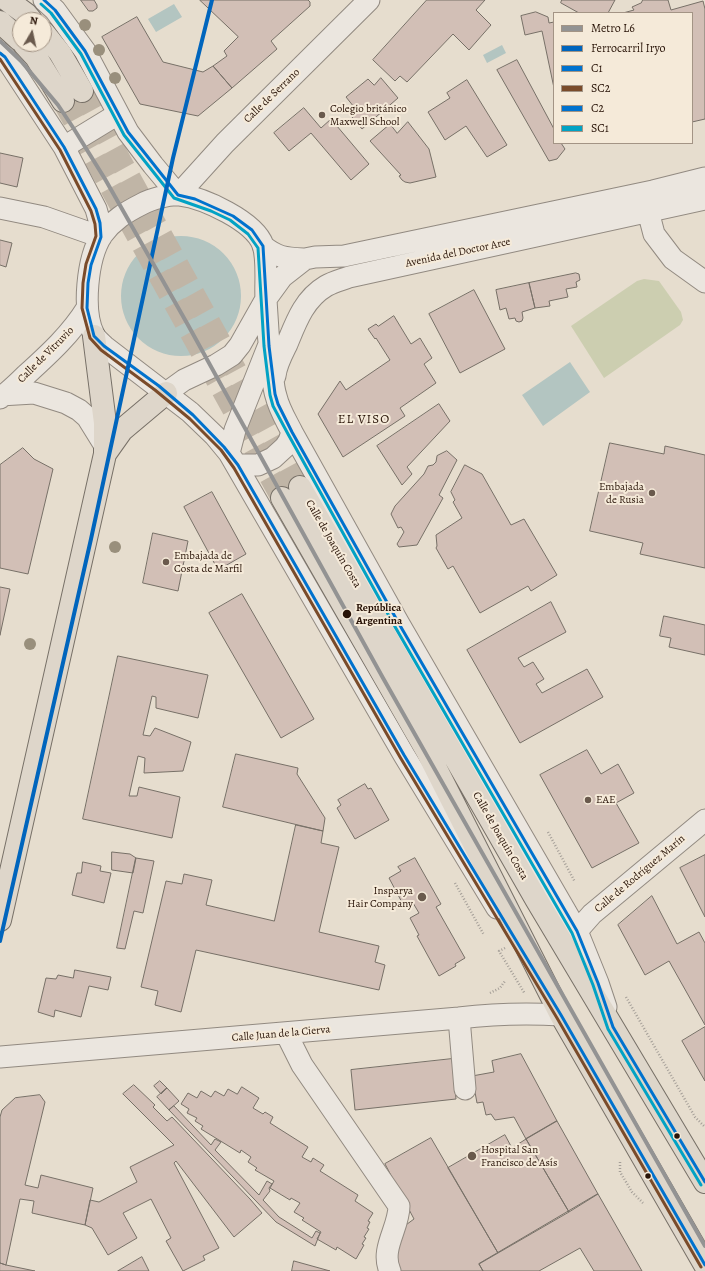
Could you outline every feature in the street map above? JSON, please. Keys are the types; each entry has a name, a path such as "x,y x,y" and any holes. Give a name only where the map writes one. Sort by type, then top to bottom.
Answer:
{"main road":[{"path":"7,0 23,12"},
{"path":"0,22 12,33"},
{"path":"52,44 82,91"},
{"path":"31,52 63,101"},
{"path":"0,920 105,450 105,423 94,336"},
{"path":"105,450 122,430 166,393"},
{"name":"Calle de Joaquín Costa","path":"705,1182 291,492 427,751 561,1015 705,1265"}],"street":[{"path":"44,0 55,10 85,51 128,132 178,195"},
{"name":"Calle de Serrano","path":"178,195 225,142 360,3"},
{"path":"0,53 5,57 64,147 96,209 100,223 101,237"},
{"path":"64,147 118,114"},
{"name":"Avenida del Doctor Arce","path":"344,256 653,191 705,178"},
{"path":"653,191 648,211 654,234 673,259 705,282"},
{"path":"344,256 315,257 305,259 281,257 273,254 263,246 252,230 233,216 213,206 178,195 151,199 122,214 110,225 101,237 90,265 87,308 90,323 94,336 104,346 205,425 233,459 404,755 561,1015"},
{"name":"Avenida del Doctor Arce","path":"274,386 278,362 299,316 308,302 326,286 349,277 705,199"},
{"path":"0,208 44,217 101,237"},
{"path":"263,246 269,346 278,404 292,432 398,622 577,931 598,982 613,1027"},
{"path":"233,459 235,430 269,346 288,310 311,281 344,256"},
{"path":"166,393 184,380 216,365 232,355 240,345 266,299 282,277 305,259"},
{"name":"Calle de Vitruvio","path":"1,396 60,342 78,323 87,308"},
{"path":"1,396 20,393 34,393 66,403 79,410 87,417 105,450"},
{"path":"233,459 258,465 273,458 285,447 292,432"},
{"name":"Calle de Rodríguez Marín","path":"577,931 592,914 705,820"},
{"name":"Calle Juan de la Cierva","path":"0,1057 477,1016 537,1014 561,1015"},
{"path":"460,1018 465,1088"},
{"path":"286,1033 302,1065 400,1206 399,1215 393,1229 386,1255 390,1271"}],"path":[{"path":"548,832 576,882"},
{"path":"455,883 484,935"},
{"path":"499,951 526,995"},
{"path":"485,994 496,991 505,981"},
{"path":"625,996 695,1117 705,1127"}],"green space":[{"path":"644,279 659,281 681,312 683,320 680,325 604,378 571,326 637,281"}],"shaded area":[{"path":"174,4 182,17 156,32 148,19"},
{"path":"502,45 506,53 487,63 483,55"},
{"path":"181,236 204,240 224,253 237,273 241,296 237,319 224,339 204,352 181,356 158,352 138,339 125,319 121,296 125,273 138,253 158,240"},
{"path":"570,362 590,392 543,426 522,395"}],"building":[{"path":"81,0 94,0 97,8 93,11 89,11"},
{"path":"200,0 308,0 310,2 310,6 271,41 277,49 232,88 213,66 227,56 224,51 238,37"},
{"path":"427,0 485,0 476,10 491,25 469,50 453,34 407,82 400,76 395,81 373,60"},
{"path":"562,0 615,0 609,12 577,12 561,3"},
{"path":"643,0 668,0 671,10 703,1 705,9 705,119 693,122 693,12 627,12 634,10 632,7 641,3"},
{"path":"536,12 548,17 549,23 553,22 553,83 542,31 525,35 521,16"},
{"path":"137,17 163,62 203,72 213,66 232,88 198,116 140,104 102,37"},
{"path":"517,60 553,127 553,144 562,144 565,149 557,159 549,161 497,70"},
{"path":"381,78 398,98 362,129 352,117 358,112 346,97 368,79 374,85"},
{"path":"467,80 507,145 487,157 466,126 445,140 428,112 450,98 447,93"},
{"path":"304,108 321,128 331,119 369,164 351,180 311,133 289,151 274,133"},
{"path":"408,122 429,149 436,177 410,183 405,182 399,176 401,175 370,141 390,124 397,133"},
{"path":"0,153 23,158 17,187 0,183"},
{"path":"0,240 12,243 6,267 0,265"},
{"path":"576,273 579,274 580,280 576,282 577,287 566,289 568,297 549,301 550,306 535,308 529,283"},
{"path":"529,283 535,308 522,312 522,321 516,321 515,318 509,319 506,308 500,310 496,290"},
{"path":"474,290 505,349 460,373 429,314"},
{"path":"394,316 411,344 420,338 432,358 424,364 436,383 400,408 405,416 343,457 318,414 340,381 346,390 390,360 376,338 375,339 368,329 376,324 378,326"},
{"path":"439,404 450,421 407,467 412,474 402,485 377,446"},
{"name":"Embajada de Rusia","path":"610,443 664,454 665,446 705,455 705,568 640,554 643,543 590,531"},
{"path":"23,448 34,459 53,469 28,574 0,568 0,465"},
{"path":"447,451 457,460 439,495 443,498 417,545 399,547 397,544 404,532 401,527 398,528 391,514 395,506 424,474 428,466 433,465 436,462 437,456"},
{"path":"465,465 482,474 511,525 524,519 557,575 531,591 528,586 480,613 453,566 448,569 436,548 436,535 462,518 453,502 455,500 451,492"},
{"path":"212,492 246,554 218,570 184,507"},
{"name":"Embajada de Costa de Marfil","path":"153,533 188,541 178,591 143,583"},
{"path":"0,587 10,589 0,635"},
{"path":"242,594 314,719 281,738 209,613"},
{"path":"551,602 566,632 518,658 524,667 533,662 544,679 536,684 542,693 587,669 603,697 520,743 467,650"},
{"path":"664,616 705,625 705,655 669,647 671,638 660,636"},
{"path":"118,656 208,675 198,718 156,708 156,697 152,696 143,735 150,736 155,728 191,742 183,771 144,773 145,758 138,756 129,796 137,796 139,787 180,797 172,838 83,819"},
{"path":"587,750 601,774 618,764 634,793 616,803 639,843 592,868 540,775"},
{"path":"236,754 298,768 297,774 325,818 323,831 223,807"},
{"path":"365,784 368,789 371,788 389,820 355,839 337,808 341,805 338,800"},
{"path":"296,825 323,831 321,843 339,847 319,932 379,946 375,962 385,965 379,990 196,950 181,1012 155,1005 158,991 141,987 166,881 182,884 184,874 212,880 206,905 274,921"},
{"path":"112,852 130,854 136,858 133,873 112,870"},
{"path":"705,855 705,917 680,868"},
{"path":"136,858 154,861 143,913 134,911 125,949 117,948"},
{"path":"415,858 441,904 436,907 465,958 455,964 456,966 439,976 417,936 419,935 410,918 419,913 413,903 405,908 389,878 401,871 398,867"},
{"path":"83,862 101,866 100,871 111,873 104,903 72,895 77,873 81,873"},
{"path":"652,896 677,944 699,932 705,943 705,1025 669,961 645,975 618,925"},
{"path":"75,970 111,977 108,990 89,986 81,1017 55,1010 54,1017 38,1012 46,978 56,979 58,975 73,978"},
{"path":"705,1027 705,1081 682,1041"},
{"path":"521,1054 557,1121 526,1139 514,1117 495,1120 491,1114 486,1115 483,1102 477,1103 472,1076 494,1072 492,1061"},
{"path":"452,1059 456,1099 355,1110 351,1070"},
{"path":"160,1081 167,1088 161,1094 154,1086"},
{"path":"134,1085 155,1105 153,1107 167,1121 172,1117 262,1213 234,1237 176,1161 174,1163 219,1248 203,1256 205,1260 183,1271 166,1241 171,1238 151,1199 123,1213 137,1238 108,1255 92,1228 85,1225 90,1200 99,1202 137,1182 130,1167 174,1145 123,1094"},
{"path":"242,1087 259,1098 253,1108 263,1114 265,1112 273,1117 270,1123 308,1147 302,1157 311,1162 313,1158 324,1165 320,1171 358,1195 355,1201 373,1213 368,1221 370,1222 367,1228 369,1229 364,1237 366,1238 362,1244 364,1245 356,1259 337,1247 336,1250 317,1239 321,1232 302,1220 304,1218 294,1212 300,1203 291,1198 290,1200 270,1188 274,1181 255,1170 257,1168 248,1162 251,1157 241,1150 240,1153 201,1129 203,1126 195,1121 197,1118 187,1113 189,1109 181,1104 188,1093 197,1098 201,1091 211,1097 215,1091 224,1096 228,1089 237,1094"},
{"path":"167,1088 179,1101 169,1110 157,1097"},
{"path":"40,1095 45,1102 25,1185 38,1188 41,1175 93,1188 85,1225 32,1213 34,1201 20,1199 6,1265 0,1263 0,1117 2,1110 15,1098"},
{"path":"174,1106 211,1145 215,1139 221,1142 215,1150 259,1195 267,1181 272,1184 269,1188 270,1191 263,1200 279,1217 312,1238 316,1231 320,1233 315,1246 276,1222 169,1110"},
{"path":"557,1121 598,1194 569,1212 526,1139"},
{"path":"505,1135 512,1148 526,1139 569,1212 498,1253 448,1168"},
{"path":"431,1138 498,1253 479,1264 483,1271 399,1271 395,1266 399,1230 414,1219 385,1164"},
{"path":"598,1194 642,1271 594,1271 580,1248 539,1271 483,1271 479,1264"},
{"path":"142,1257 149,1271 118,1271"},
{"path":"294,1261 330,1271 292,1271"},
{"path":"0,1263 6,1265 35,1271 0,1271"}],"tunnel":[{"path":"82,91 300,487"},
{"path":"63,101 282,498"}],"metro line":[{"name":"L6","path":"0,41 21,61 58,105 105,179 188,325 383,678 705,1246"}],"rail line":[{"name":"Iryo","path":"0,941 91,539 173,158 212,0"}],"transit line":[{"name":"C2","path":"44,0 55,10 85,51 128,132 178,195 195,199 233,216 252,230 263,246 269,346 275,394 278,404 292,432 398,622 577,931 598,983 613,1027 705,1182"},
{"name":"SC1","path":"41,4 51,13 81,54 124,135 174,198 211,211 230,220 248,234 258,248 264,346 270,395 273,406 394,625 572,933 593,985 608,1029 701,1185"},
{"name":"C1","path":"0,53 5,57 64,147 96,209 100,223 101,237 91,265 88,283 87,308 94,336 104,346 159,386 193,415 224,447 238,465 404,755 561,1015 705,1265"},
{"name":"SC2","path":"0,59 60,150 91,211 95,224 96,236 86,264 83,283 82,308 90,338 101,350 155,390 190,419 221,450 234,468 400,757 557,1018 701,1267"}],"place":[{"name":"Colegio británico Maxwell School","path":"322,115"},
{"name":"Embajada de Rusia","path":"652,493"},
{"name":"Embajada de Costa de Marfil","path":"166,562"},
{"name":"República Argentina","path":"347,614"},
{"name":"EAE","path":"588,800"},
{"name":"Insparya Hair Company","path":"422,897"},
{"name":"Hospital San Francisco de Asís","path":"472,1156"}],"district":[{"name":"EL VISO","path":"364,420"}]}
